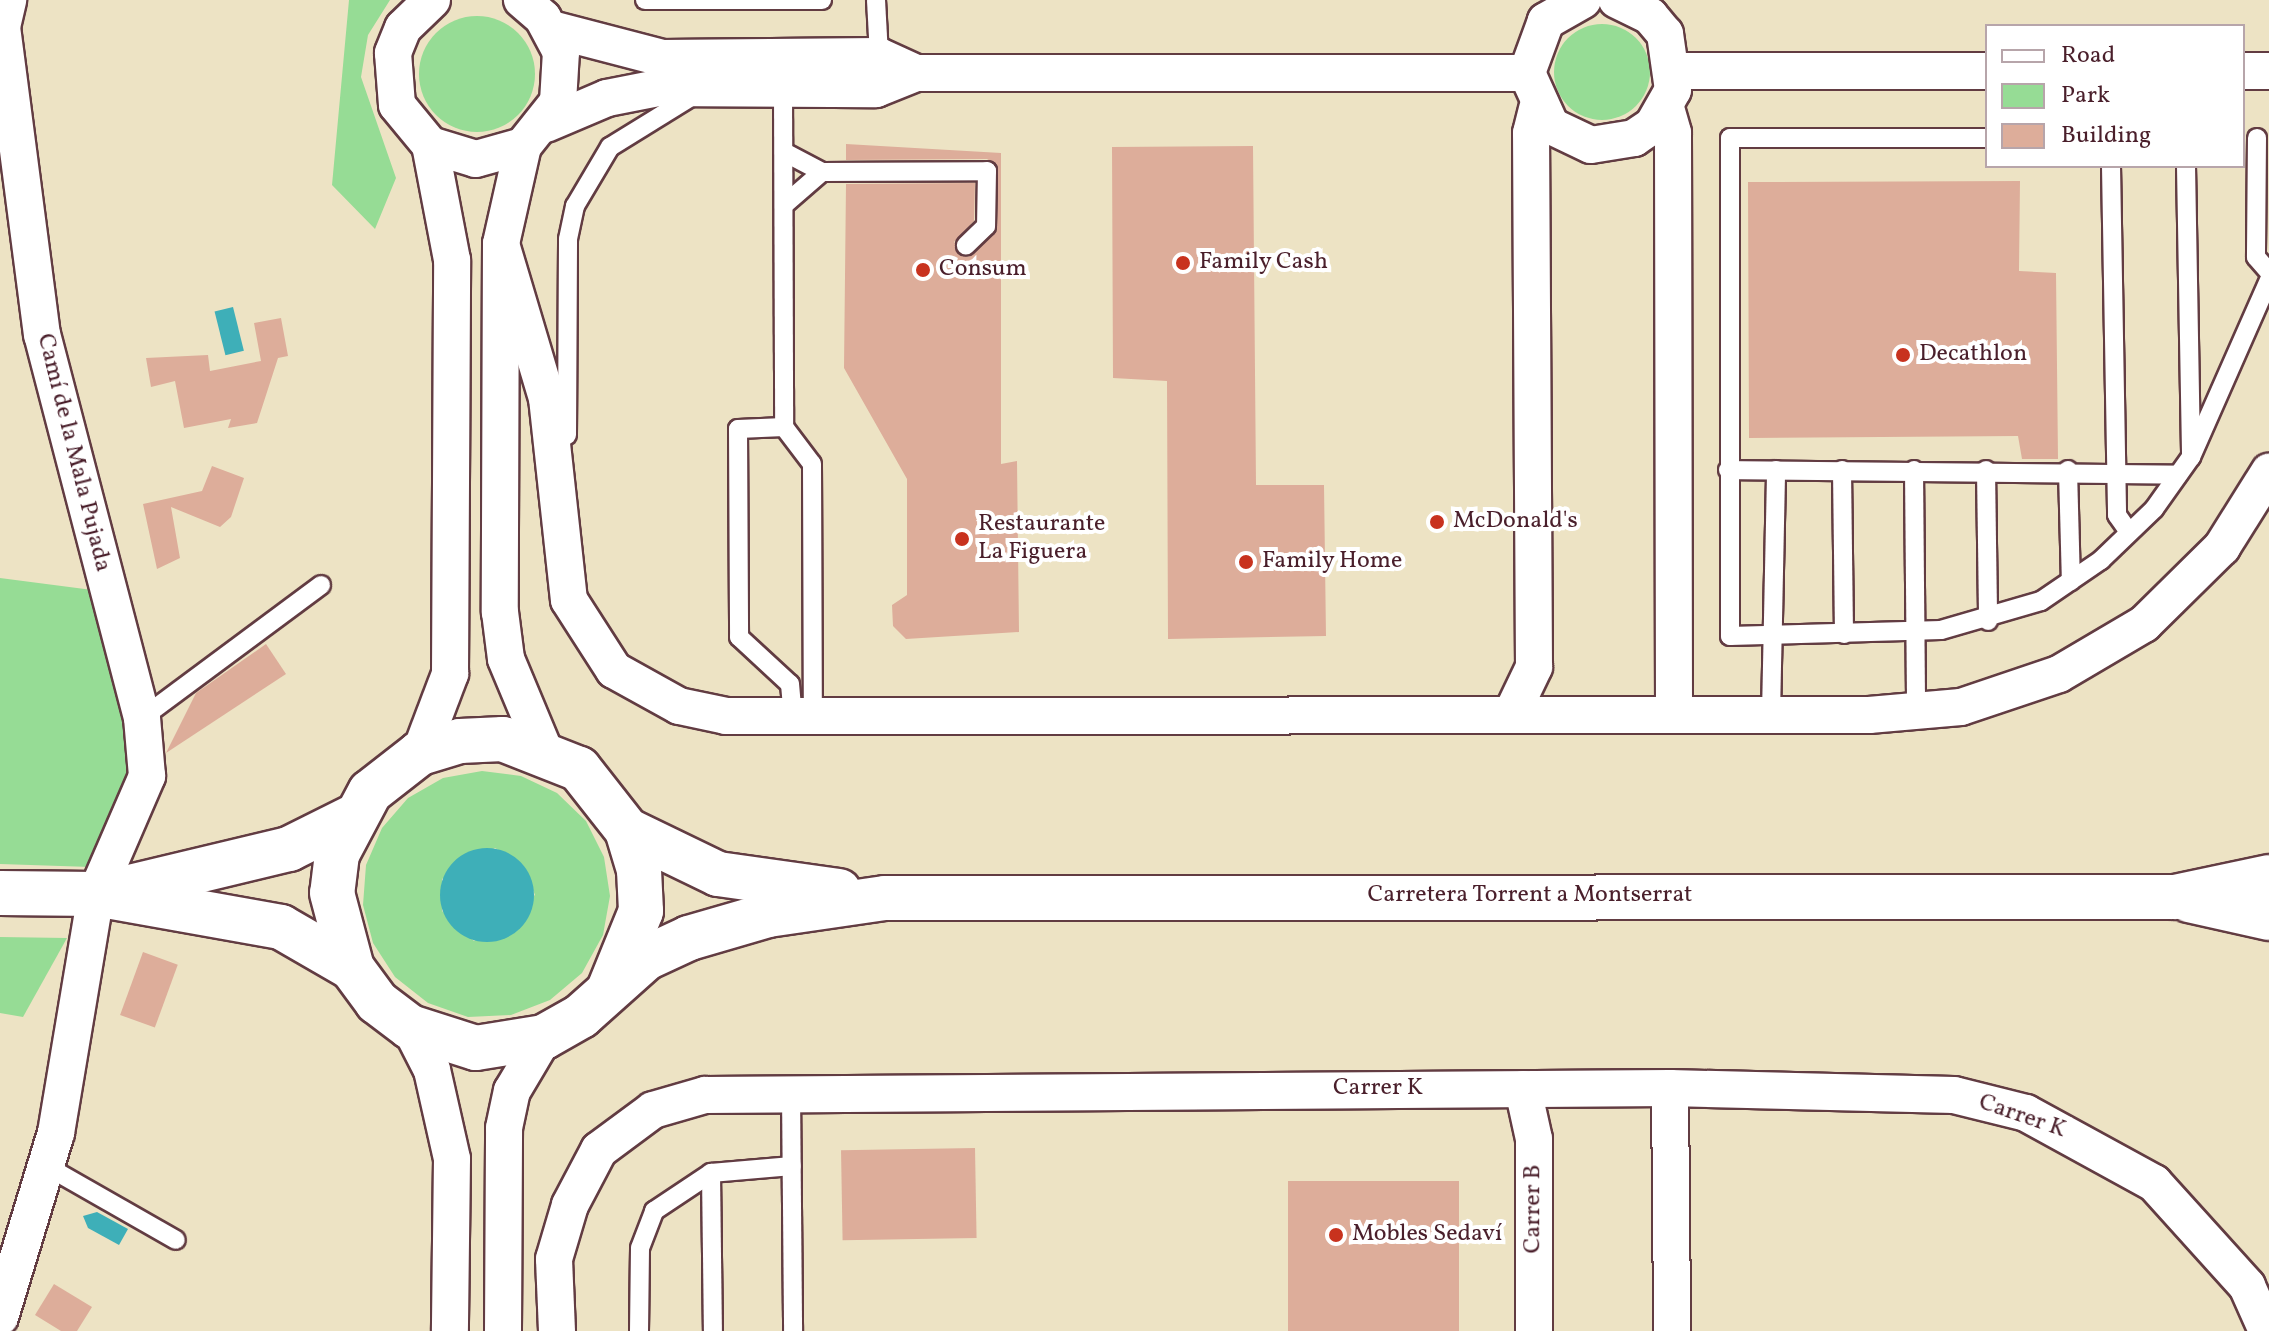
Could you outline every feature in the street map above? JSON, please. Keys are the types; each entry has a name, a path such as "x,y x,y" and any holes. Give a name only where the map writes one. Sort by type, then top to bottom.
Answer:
{"main road":[{"path":"610,987 641,911 627,830 607,796 544,750 503,739 460,741 420,753 370,792 351,818 332,893 352,968 377,1002 410,1027 476,1048 544,1037 581,1016 646,958 689,938 768,915 885,898"},
{"path":"96,894 289,849 351,818"},
{"path":"627,830 718,874 885,898"},
{"path":"2175,897 2269,877"},
{"path":"0,893 96,894 281,927 352,968"},
{"path":"2175,897 2269,918"},
{"name":"Carretera Torrent a Montserrat","path":"885,898 2175,897"}],"street":[{"name":"Camí de la Mala Pujada","path":"0,1317 48,1167 96,894 147,776 142,718 42,335 2,27 8,0"},
{"path":"432,0 403,28 391,79 410,127 430,145 476,159 534,135 607,98 658,88 707,91 876,89 916,73 1530,57"},
{"path":"1512,713 1534,667 1531,133 1537,109 1530,57 1533,0"},
{"path":"1530,57 1546,21 1583,0"},
{"path":"1617,0 1650,16 1668,17 1675,71 1666,108 1673,133 1674,714"},
{"path":"536,9 662,58 879,56 916,73"},
{"path":"536,9 563,77 534,135 501,244 500,612 506,659 544,750"},
{"path":"1675,71 1985,71"},
{"path":"2245,71 2269,71"},
{"path":"1537,109 1551,126 1591,145 1634,138 1666,108"},
{"path":"420,753 450,674 452,260 430,145"},
{"path":"501,244 529,320 559,493 569,600 614,670 679,706 726,716 1771,714 1916,712 1961,707 2059,674 2144,624 2222,547 2269,472"},
{"path":"410,1027 432,1070 452,1159 450,1331"},
{"path":"503,1331 504,1128 512,1091 544,1037"},
{"path":"1670,1088 1672,1331"},
{"name":"Carrer K","path":"557,1331 554,1259 570,1205 599,1150 653,1110 705,1095 791,1091 1670,1088 1954,1095 2026,1113 2154,1183 2247,1286 2267,1331"},
{"name":"Carrer B","path":"1523,1089 1534,1139 1534,1331"}],"lane":[{"path":"645,0 822,0"},
{"path":"876,0 879,56"},
{"path":"783,90 784,427 812,464 803,716"},
{"path":"559,493 575,206 610,147 638,125 707,91"},
{"path":"1985,138 1730,138 1730,636 1915,631 1988,621 2041,601 2071,581 2129,532 2191,457 2269,280"},
{"path":"2256,138 2256,257 2269,272"},
{"path":"784,152 822,172 987,171 986,226 966,245"},
{"path":"2111,168 2117,515 2129,532"},
{"path":"2186,168 2191,457"},
{"path":"784,205 822,172"},
{"path":"784,427 738,429 739,637 790,684 803,716"},
{"path":"1728,470 2116,470 2178,475"},
{"path":"1771,714 1776,470"},
{"path":"1842,470 1844,634"},
{"path":"1914,470 1916,712"},
{"path":"1986,470 1988,621"},
{"path":"2068,470 2071,581"},
{"path":"142,718 321,585"},
{"path":"791,1091 793,1331"},
{"path":"639,1331 640,1248 654,1211 711,1173 792,1166"},
{"path":"48,1167 176,1240"},
{"path":"711,1173 713,1331"}],"green space":[{"path":"349,0 390,0 368,35 361,77 396,178 375,229 332,185"},
{"path":"477,16 499,21 518,33 530,52 535,74 530,96 518,115 499,127 477,132 455,127 436,115 424,96 419,74 424,52 436,33 455,21"},
{"path":"1602,24 1620,28 1636,38 1646,54 1650,72 1646,90 1636,106 1620,116 1602,120 1584,116 1568,106 1558,90 1554,72 1558,54 1568,38 1584,28"},
{"path":"0,578 100,591 140,743 130,789 91,867 0,864"},
{"path":"482,771 521,776 557,793 586,821 604,857 610,896 603,935 582,973 550,1000 511,1015 468,1017 428,1003 395,977 373,943 363,905 366,865 382,828 408,798 443,778","holes":["495,848 523,865 535,895 474,941 442,911 442,879"]},
{"path":"0,937 67,938 23,1017 0,1013"}],"water":[{"path":"233,307 244,351 225,355 215,312"},
{"path":"487,848 505,851 520,862 531,877 534,895 531,913 520,928 505,939 487,942 469,939 454,928 443,913 440,895 443,877 454,862 469,851"},
{"path":"97,1212 128,1229 119,1245 88,1228 83,1216"}],"building":[{"name":"Consum","path":"846,144 1001,153 1001,464 1017,461 1019,632 906,639 893,626 892,605 907,595 907,479 844,368 846,184 975,183 974,221 954,242 968,257 997,230 998,166 987,159 846,160"},
{"name":"Family Cash","path":"1253,146 1256,485 1324,485 1326,636 1168,639 1167,381 1113,378 1112,147"},
{"name":"Decathlon","path":"2020,181 2019,271 2056,273 2058,459 2022,459 2018,436 1749,438 1748,182"},
{"path":"281,318 288,356 278,358 257,423 228,428 231,419 184,428 175,381 151,387 146,358 208,355 210,371 261,361 254,323"},
{"path":"212,466 244,478 231,517 220,527 171,507 180,558 157,569 143,504 202,491"},
{"path":"266,644 286,674 166,753 196,693"},
{"path":"143,952 178,965 155,1028 120,1015"},
{"path":"975,1148 977,1238 843,1240 841,1150"},
{"path":"1288,1181 1459,1181 1459,1331 1288,1331"},
{"path":"54,1284 92,1307 77,1331 61,1331 35,1315"}],"place":[{"name":"Family Cash","path":"1183,263"},
{"name":"Consum","path":"923,270"},
{"name":"Decathlon","path":"1903,355"},
{"name":"McDonald's","path":"1437,522"},
{"name":"Restaurante La Figuera","path":"962,539"},
{"name":"Family Home","path":"1246,562"},
{"name":"Mobles Sedaví","path":"1336,1235"}]}
